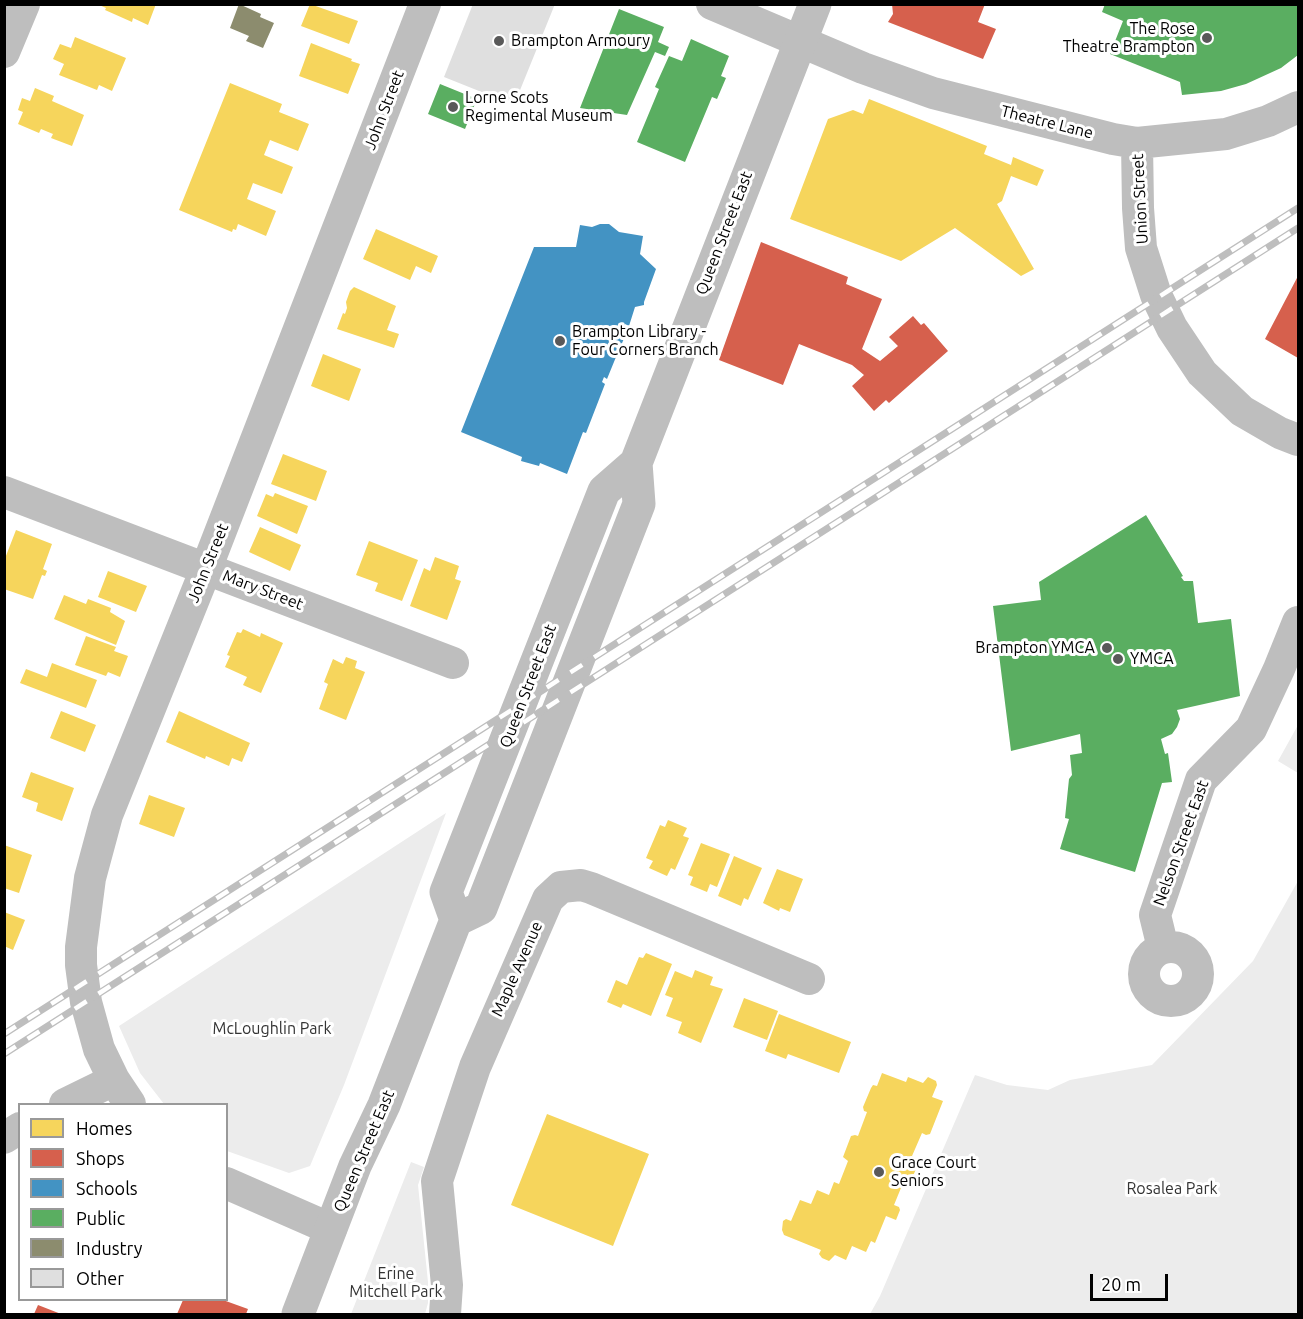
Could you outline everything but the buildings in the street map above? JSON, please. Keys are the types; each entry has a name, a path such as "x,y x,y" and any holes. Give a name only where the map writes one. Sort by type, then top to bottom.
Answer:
{"main road":[{"name":"Queen Street East","path":"298,1314 355,1166 384,1105 456,920 446,892 604,491 636,463 814,4"}],"street":[{"path":"4,52 24,4"},
{"name":"John Street","path":"70,1103 122,1092 99,1049 93,1030 81,965 81,947 90,878 107,815 206,569 425,4"},
{"name":"Theatre Lane","path":"712,4 863,68 933,93 1113,139 1137,143 1226,134 1268,121 1299,107"},
{"name":"Union Street","path":"1137,143 1141,248 1156,295 1172,328 1202,373 1242,411 1280,434 1299,440"},
{"name":"Mary Street","path":"4,492 453,663"},
{"name":"Nelson Street East","path":"1163,948 1155,915 1201,780 1251,729 1299,622"},
{"name":"Maple Avenue","path":"445,1314 447,1285 437,1181 475,1067 548,899 561,887 581,885 591,888 809,979"},
{"path":"4,1138 18,1129"},
{"path":"228,1184 331,1229"}],"green space":[{"path":"1298,725 1298,773 1278,761"},
{"name":"McLoughlin Park","path":"446,813 344,1085 310,1166 289,1173 228,1151 228,1103 163,1103 140,1073 119,1026"},
{"name":"Rosalea Park","path":"1298,881 1298,1314 870,1314 880,1296 975,1075 1007,1085 1048,1090 1070,1080 1152,1065 1253,961"},
{"name":"Erine Mitchell Park","path":"411,1162 424,1167 418,1185 428,1282 428,1303 425,1314 351,1314"}],"railway":[{"path":"4,1034 1298,208"},
{"path":"4,1054 1298,228"}],"place":[{"name":"The Rose Theatre Brampton","path":"1207,38"},
{"name":"Brampton Armoury","path":"499,41"},
{"name":"Lorne Scots Regimental Museum","path":"453,107"},
{"name":"Brampton Library - Four Corners Branch","path":"560,341"},
{"name":"Brampton YMCA","path":"1107,648"},
{"name":"YMCA","path":"1118,659"},
{"name":"Grace Court Seniors","path":"879,1172"}]}
